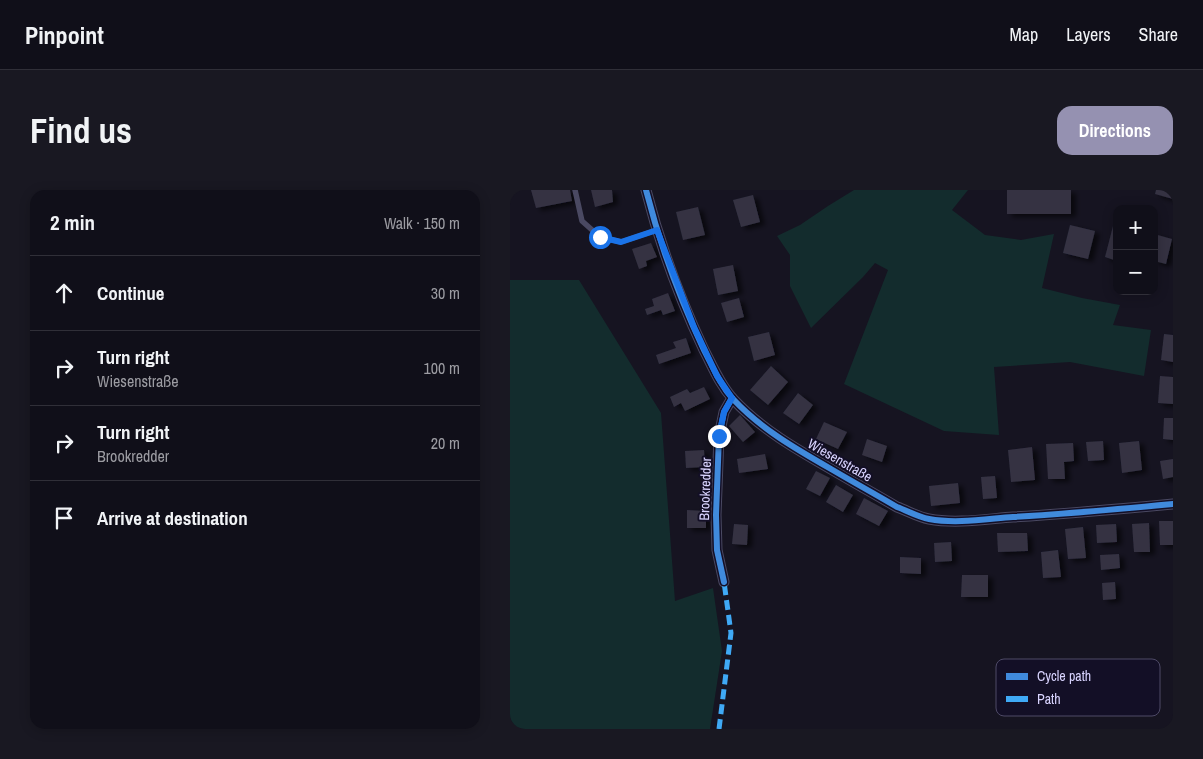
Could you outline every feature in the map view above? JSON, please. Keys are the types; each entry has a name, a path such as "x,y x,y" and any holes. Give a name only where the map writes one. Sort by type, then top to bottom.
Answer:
{"street":[{"name":"Wiesenstraße","path":"646,190 657,230 694,327 717,376 732,398 750,416 782,440 897,507 929,519 965,521 1173,504"},
{"name":"Brookredder","path":"724,582 717,550 716,515 719,436 724,412 732,398"}],"lane":[{"path":"575,190 582,221 600,237 621,242 657,230"}],"green space":[{"path":"854,190 968,190 952,210 985,235 1021,240 1054,234 1042,288 1120,305 1113,325 1151,330 1144,376 1070,362 994,367 999,435 944,431 844,384 888,270 875,263 811,328 790,286 790,255 777,236 800,225"},
{"path":"510,280 579,280 661,413 675,601 713,588 722,651 710,729 510,729"}],"building":[{"path":"531,190 570,190 572,201 536,208"},
{"path":"591,190 612,190 613,202 595,207"},
{"path":"1007,190 1071,190 1071,214 1007,214"},
{"path":"1156,190 1173,190 1173,199 1155,194"},
{"path":"753,195 760,222 741,227 733,200"},
{"path":"698,207 705,235 683,240 676,212"},
{"path":"1070,225 1095,231 1088,259 1063,253"},
{"path":"1113,226 1113,260 1105,257"},
{"path":"1158,235 1172,239 1166,264 1158,262"},
{"path":"651,243 657,257 646,261 647,266 639,269 632,249"},
{"path":"733,265 738,291 718,295 713,269"},
{"path":"668,293 675,311 663,315 661,310 647,315 645,309 654,306 652,299"},
{"path":"739,298 744,317 727,322 721,303"},
{"path":"769,332 775,355 754,361 748,337"},
{"path":"1164,334 1173,335 1173,362 1161,360"},
{"path":"686,338 691,353 659,364 656,355 676,348 673,342"},
{"path":"771,366 788,382 768,405 750,390"},
{"path":"1160,376 1173,377 1173,404 1158,403"},
{"path":"704,387 710,399 685,411 681,403 674,407 670,397 687,389 690,393"},
{"path":"798,393 813,405 799,424 783,413"},
{"path":"740,415 755,432 743,442 729,426"},
{"path":"1164,418 1173,418 1173,440 1163,439"},
{"path":"824,422 847,432 838,449 816,439"},
{"path":"867,439 887,446 882,462 862,455"},
{"path":"1103,441 1104,460 1088,461 1086,442"},
{"path":"1139,441 1142,470 1122,473 1119,443"},
{"path":"1073,443 1074,461 1064,462 1065,479 1048,479 1046,444"},
{"path":"1032,447 1035,480 1011,482 1008,450"},
{"path":"704,450 705,467 686,468 685,451"},
{"path":"765,454 768,469 739,473 737,459"},
{"path":"1173,459 1173,477 1163,479 1160,461"},
{"path":"816,471 830,478 820,496 806,489"},
{"path":"995,476 997,498 983,499 981,477"},
{"path":"958,483 960,503 931,506 929,486"},
{"path":"836,485 853,495 843,512 826,502"},
{"path":"864,498 888,511 879,526 856,514"},
{"path":"687,510 706,511 706,528 687,528"},
{"path":"1159,521 1173,521 1173,545 1160,545"},
{"path":"1149,523 1150,552 1134,552 1132,524"},
{"path":"734,524 748,525 747,545 732,544"},
{"path":"1116,524 1117,542 1097,543 1096,525"},
{"path":"1083,527 1086,558 1068,559 1065,529"},
{"path":"997,533 1027,533 1028,551 998,552"},
{"path":"951,542 952,561 935,562 934,543"},
{"path":"1058,550 1061,577 1043,578 1041,552"},
{"path":"1119,554 1120,568 1101,570 1100,555"},
{"path":"900,557 921,558 921,574 900,573"},
{"path":"962,575 988,575 988,597 961,597"},
{"path":"1115,582 1116,599 1103,600 1102,583"}],"marked path":[{"path":"719,729 731,633 724,582"}],"cycle path":[{"path":"646,190 664,251 679,291 720,382 728,394 755,420 805,454 897,507 929,519 971,521 1173,504"},
{"path":"724,582 717,550 716,515 719,436 724,412 732,398"}],"route":[{"path":"600,237 621,242 657,230 694,327 717,376 732,398 724,412 719,436"}]}
